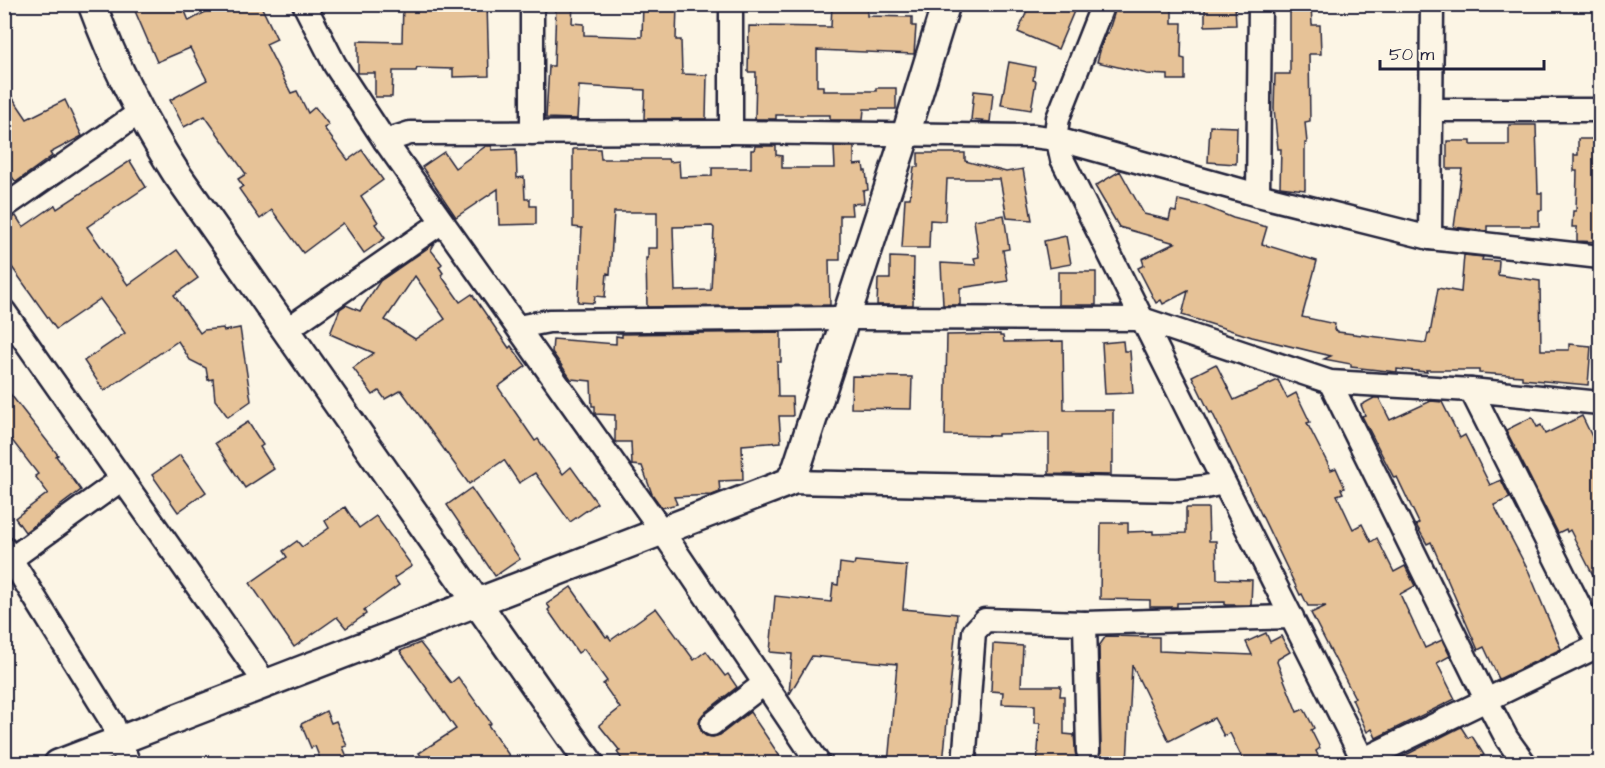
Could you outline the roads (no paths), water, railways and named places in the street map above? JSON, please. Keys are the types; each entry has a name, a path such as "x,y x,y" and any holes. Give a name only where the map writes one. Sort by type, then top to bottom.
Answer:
{"street":[{"path":"92,4 118,68 140,112 176,173 477,603 581,760"},
{"path":"304,4 335,65 386,141 662,531 819,764"},
{"path":"532,4 532,133"},
{"path":"730,132 731,4"},
{"path":"789,482 797,467 946,4"},
{"path":"1103,4 1056,124 1057,139 1066,171 1292,617 1361,762 1600,646 1471,390"},
{"path":"1258,195 1260,4"},
{"path":"1430,238 1432,4"},
{"path":"1432,110 1600,110"},
{"path":"4,207 140,112"},
{"path":"386,141 410,134 532,133 730,132 1033,136 1057,139 1258,195 1430,238 1600,257"},
{"path":"286,330 442,222"},
{"path":"4,311 266,684"},
{"path":"518,327 549,321 845,318 1142,319 1330,382 1471,390 1600,403"},
{"path":"1330,382 1487,701 1507,739 1525,764"},
{"path":"122,479 8,554 112,722 124,752"},
{"path":"58,764 124,752 266,684 789,482 1178,490 1205,488 1223,483"},
{"path":"964,764 974,632 985,620 1085,623 1292,617"},
{"path":"1085,623 1088,751"},
{"path":"712,723 765,683"}]}
